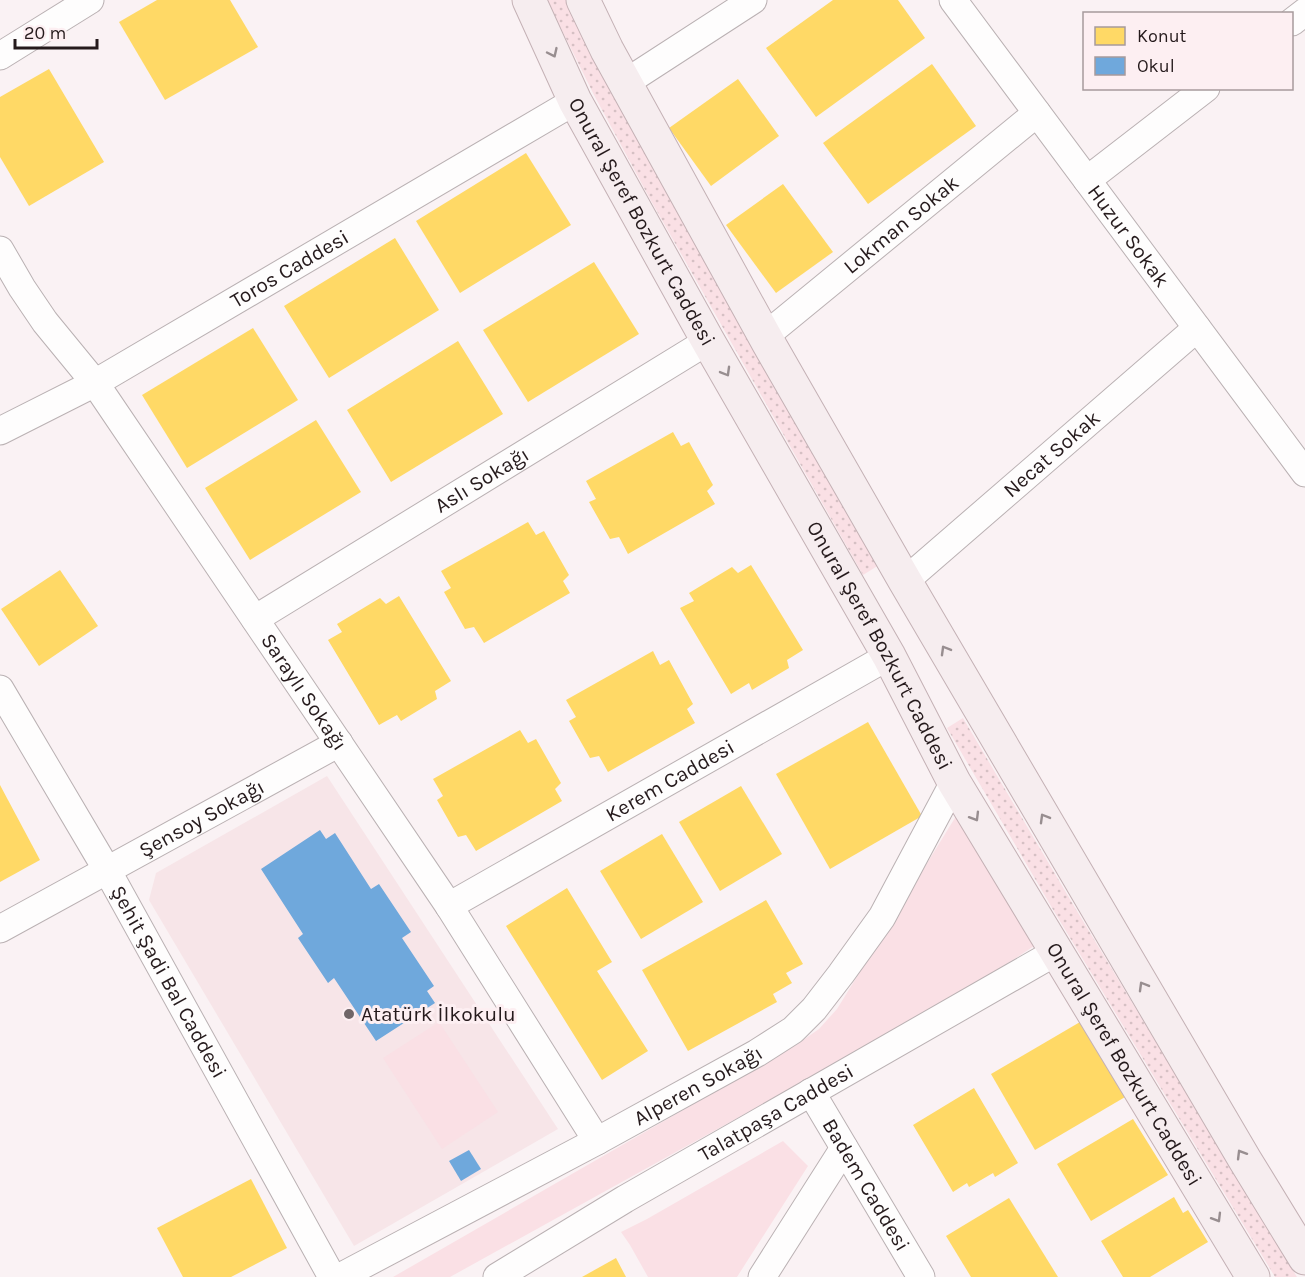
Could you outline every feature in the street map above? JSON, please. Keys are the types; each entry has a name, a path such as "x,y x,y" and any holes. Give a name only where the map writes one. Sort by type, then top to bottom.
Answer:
{"main road":[{"name":"Onural Şeref Bozkurt Caddesi","path":"529,0 575,101 708,342 890,656 954,782 1253,1277"},
{"path":"583,0 607,50 765,336 905,581 1245,1160 1305,1258"}],"street":[{"path":"0,56 90,0"},
{"path":"625,83 753,0"},
{"name":"Huzur Sokak","path":"953,0 1305,472"},
{"path":"1293,21 1305,12"},
{"path":"1087,180 1203,90"},
{"name":"Toros Caddesi","path":"0,431 95,383 575,101"},
{"name":"Lokman Sokak","path":"765,336 1037,113"},
{"name":"Saraylı Sokağı","path":"0,250 45,322 95,383 339,743 448,906 597,1142"},
{"name":"Necat Sokak","path":"905,581 1197,328"},
{"name":"Aslı Sokağı","path":"255,619 708,342"},
{"name":"Kerem Caddesi","path":"448,906 890,656"},
{"name":"Şehit Şadi Bal Caddesi","path":"0,689 107,870 332,1277"},
{"name":"Şensoy Sokağı","path":"0,929 339,743"},
{"name":"Alperen Sokağı","path":"340,1277 597,1142 757,1053 793,1030 814,1009 842,974 882,917 954,782"},
{"name":"Talatpaşa Caddesi","path":"497,1277 625,1199 1056,952"},
{"name":"Badem Caddesi","path":"811,1092 921,1277"},
{"path":"762,1277 844,1148"}],"shaded area":[{"path":"547,0 570,0 879,565 863,575 650,199 594,95"},
{"path":"963,718 1297,1277 1275,1277 1055,913 947,728"},
{"name":"Atatürk İlkokulu","path":"327,776 558,1129 354,1246 149,900 156,873"},
{"path":"958,813 1040,942 975,985 930,1008 882,1038 450,1277 393,1277 796,1045 819,1029 837,1009"},
{"path":"439,1022 498,1112 442,1149 383,1058"},
{"path":"783,1141 808,1166 737,1277 648,1277 621,1232"}],"building: Konut":[{"path":"157,0 230,0 258,47 165,100 119,22"},
{"path":"833,0 898,0 925,38 816,117 766,48"},
{"path":"932,64 976,126 868,204 823,143"},
{"path":"49,69 104,162 29,206 0,157 0,97"},
{"path":"738,79 779,136 711,186 669,128"},
{"path":"526,153 571,225 460,293 416,221"},
{"path":"783,184 833,252 776,293 726,225"},
{"path":"395,238 439,310 329,378 284,306"},
{"path":"594,262 639,334 528,402 483,330"},
{"path":"253,328 298,400 187,468 142,395"},
{"path":"458,341 503,414 391,482 347,410"},
{"path":"316,420 361,492 250,560 205,488"},
{"path":"673,432 681,446 689,442 713,485 707,491 715,504 628,554 619,537 610,539 589,502 596,499 586,481"},
{"path":"528,522 536,535 544,531 569,575 563,581 570,593 484,643 474,627 465,629 444,592 451,588 441,571"},
{"path":"751,565 803,650 787,660 789,668 752,690 749,683 731,694 680,608 694,601 689,593 732,567 738,573"},
{"path":"60,570 98,626 39,666 1,609"},
{"path":"399,596 451,681 435,691 437,699 401,721 397,715 379,725 328,640 342,632 337,624 380,598 386,604"},
{"path":"653,651 660,665 669,660 693,704 687,709 695,723 608,772 599,756 590,758 569,721 576,717 566,700"},
{"path":"868,722 922,816 830,869 776,774"},
{"path":"520,730 528,743 536,739 561,783 555,789 562,801 476,851 466,835 458,837 437,800 443,796 433,779"},
{"path":"0,785 40,860 0,882"},
{"path":"741,786 782,854 720,891 679,822"},
{"path":"662,834 703,902 641,939 600,871"},
{"path":"567,888 612,962 597,971 648,1051 602,1080 506,926"},
{"path":"766,900 803,964 786,973 792,983 773,994 777,1002 688,1051 642,970"},
{"path":"1092,1015 1137,1090 1035,1150 991,1074"},
{"path":"974,1088 1018,1163 995,1177 993,1173 969,1187 967,1183 953,1192 913,1125"},
{"path":"1133,1119 1168,1175 1091,1221 1057,1164"},
{"path":"251,1179 287,1248 231,1277 183,1277 157,1228"},
{"path":"1174,1197 1183,1213 1188,1210 1208,1242 1150,1277 1123,1277 1101,1241"},
{"path":"1009,1198 1058,1277 971,1277 946,1236"},
{"path":"616,1258 626,1277 582,1277"}],"building: Okul":[{"path":"320,830 326,839 335,833 371,889 379,884 411,932 402,938 434,986 427,991 435,1003 376,1041 334,978 328,983 298,938 303,934 261,869"},
{"path":"469,1150 481,1169 461,1181 449,1161"}],"place":[{"name":"Atatürk İlkokulu","path":"349,1014"}]}
